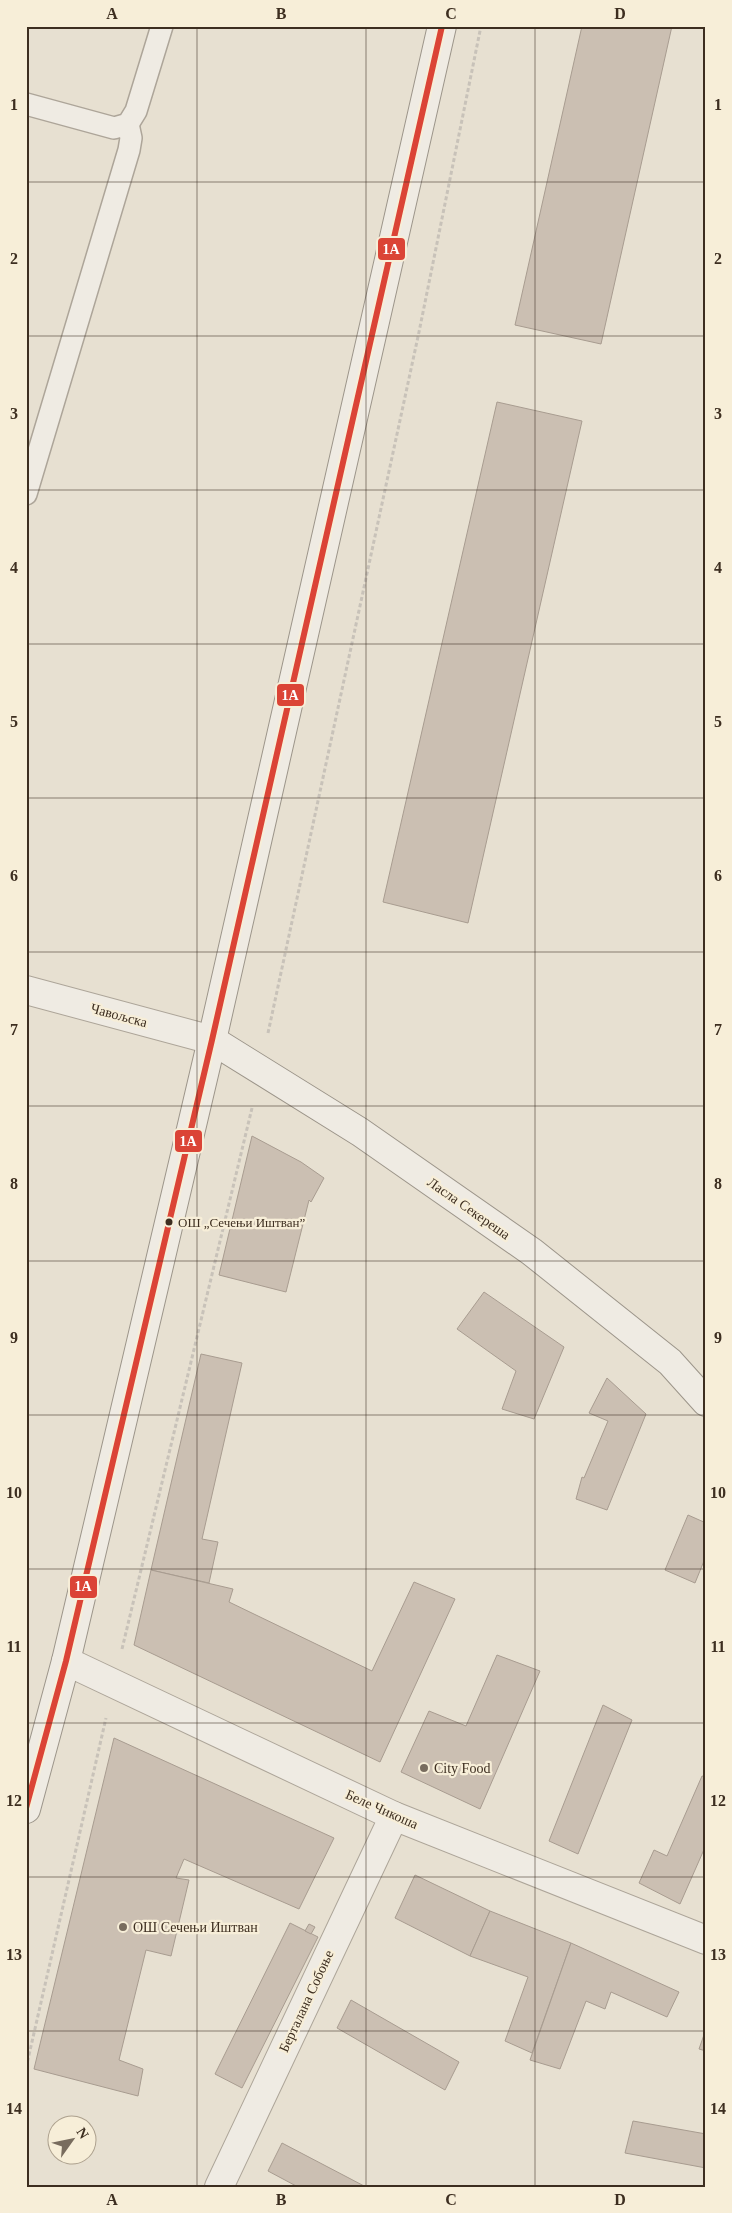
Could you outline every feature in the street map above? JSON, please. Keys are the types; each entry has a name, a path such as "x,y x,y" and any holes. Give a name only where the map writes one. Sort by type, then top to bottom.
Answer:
{"street":[{"path":"27,1806 66,1661 212,1040 442,26"},
{"name":"Чавољска","path":"26,990 212,1040"},
{"name":"Ласла Секереша","path":"212,1040 360,1132 532,1252 670,1362 706,1402"},
{"name":"Беле Чикоша","path":"66,1661 394,1816 706,1940"},
{"name":"Берталана Собоње","path":"218,2187 394,1816"}],"lane":[{"path":"26,104 114,128 128,124 136,111 162,26"},
{"path":"26,494 129,150 131,138 128,124"}],"path":[{"path":"26,2068 114,1683 260,1071 419,332 481,26"}],"building":[{"path":"582,26 672,26 601,344 515,325"},
{"path":"497,402 582,421 468,923 383,902"},
{"path":"252,1136 301,1162 324,1178 311,1202 309,1200 286,1292 219,1275"},
{"path":"484,1292 564,1347 534,1419 502,1409 516,1371 457,1329"},
{"path":"201,1354 242,1363 202,1539 218,1542 209,1583 151,1570"},
{"path":"607,1378 646,1414 607,1510 576,1499 582,1477 584,1478 608,1421 589,1413"},
{"path":"688,1515 706,1523 706,1556 695,1583 665,1570"},
{"path":"151,1570 233,1589 229,1602 372,1671 414,1582 455,1599 380,1762 134,1645"},
{"path":"497,1655 540,1671 480,1809 401,1772 429,1711 466,1726"},
{"path":"603,1705 632,1720 578,1854 549,1841"},
{"name":"ОШ Сечењи Иштван","path":"114,1738 334,1838 299,1909 184,1859 176,1878 189,1880 171,1956 146,1950 119,2060 143,2069 138,2096 34,2069"},
{"path":"702,1776 706,1777 706,1845 680,1904 639,1883 654,1850 667,1856"},
{"path":"415,1875 490,1911 470,1956 395,1918"},
{"path":"490,1911 571,1943 532,2053 505,2041 528,1977 470,1956"},
{"path":"290,1923 318,1937 242,2088 215,2074"},
{"path":"309,1924 315,1927 311,1934 305,1931"},
{"path":"571,1943 679,1992 667,2017 611,1992 605,2009 586,2001 560,2069 530,2060"},
{"path":"351,2000 459,2062 445,2090 337,2028"},
{"path":"706,2029 706,2051 699,2049"},
{"path":"633,2121 706,2134 706,2168 625,2153"},
{"path":"282,2143 366,2187 298,2187 268,2171"}],"transit line":[{"name":"1A","path":"26,1808 66,1661 212,1040 442,26"}],"place":[{"name":"ОШ „Сечењи Иштван”","path":"169,1222"},
{"name":"City Food","path":"424,1768"},
{"name":"ОШ Сечењи Иштван","path":"123,1927"}]}
